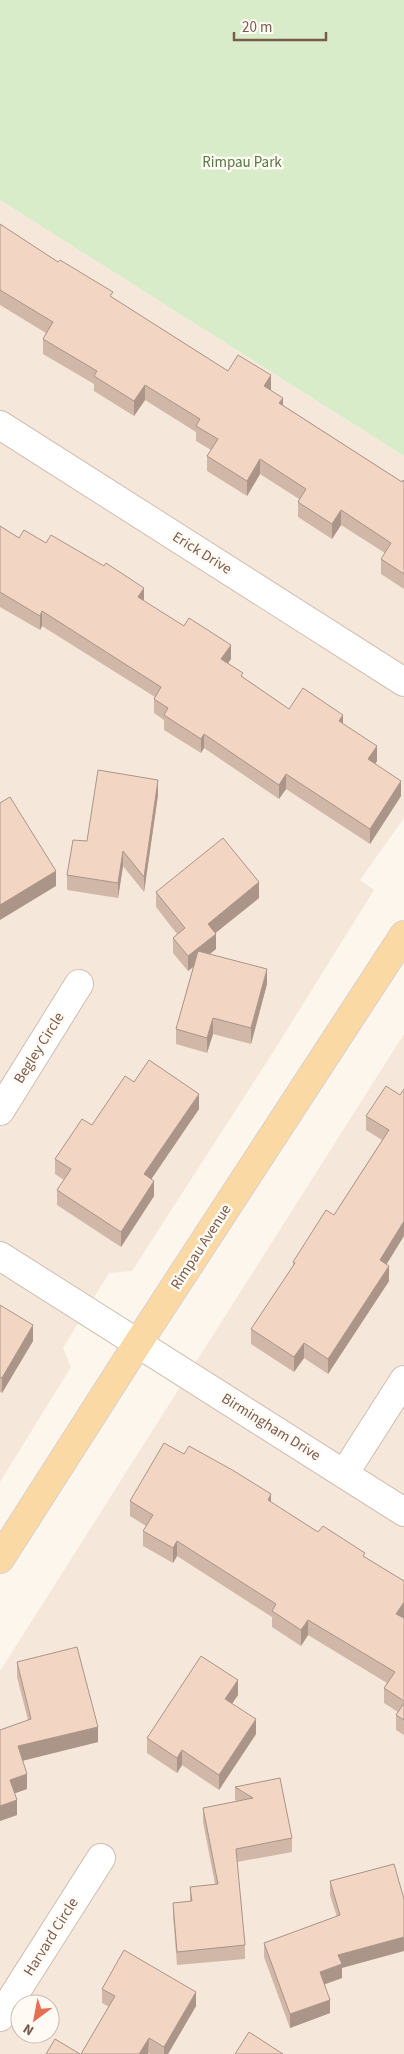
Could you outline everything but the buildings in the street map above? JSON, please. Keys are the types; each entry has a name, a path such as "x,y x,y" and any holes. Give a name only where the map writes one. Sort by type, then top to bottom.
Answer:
{"main road":[{"name":"Rimpau Avenue","path":"0,1559 138,1343 404,935"}],"street":[{"name":"Erick Drive","path":"0,425 404,682"},
{"name":"Begley Circle","path":"0,1111 79,984"},
{"name":"Birmingham Drive","path":"0,1256 404,1512"},
{"path":"344,1474 404,1380"},
{"name":"Harvard Circle","path":"0,2017 101,1858"}],"shaded area":[{"path":"0,200 404,456 404,818 360,880 374,890 277,1046 132,1271 109,1273 63,1348 71,1367 0,1482"},
{"path":"404,1034 404,2054 0,2054 0,1671"}],"green space":[{"name":"Rimpau Park","path":"0,0 404,0 404,456 0,200"}]}
